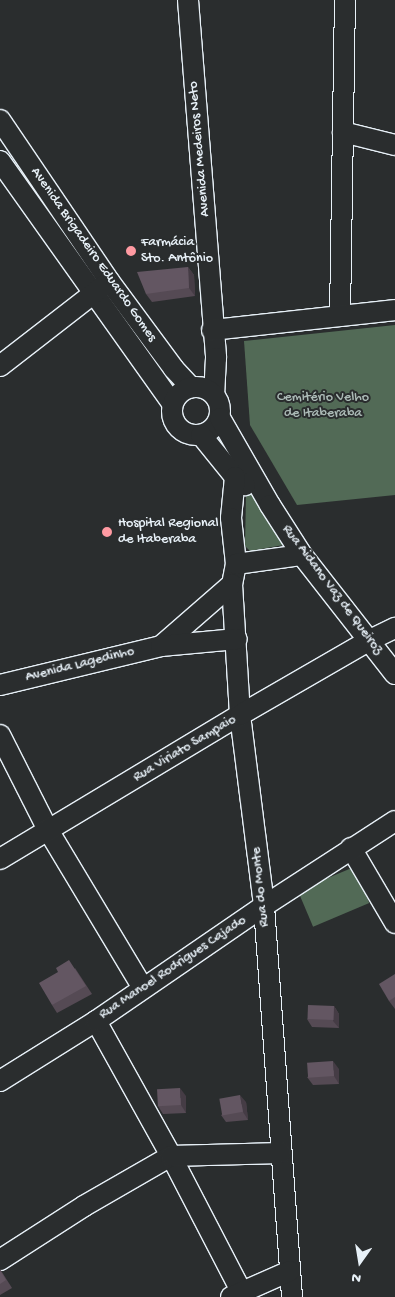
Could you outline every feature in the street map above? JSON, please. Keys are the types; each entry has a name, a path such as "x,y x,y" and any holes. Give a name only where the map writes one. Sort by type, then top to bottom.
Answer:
{"street":[{"name":"Avenida Medeiros Neto","path":"188,0 208,239 212,330 216,358 201,389"},
{"path":"340,316 345,0"},
{"name":"Avenida Brigadeiro Eduardo Gomes","path":"0,120 147,334 174,370 201,389"},
{"path":"343,132 395,145"},
{"name":"Avenida Brigadeiro Eduardo Gomes","path":"0,161 45,227 173,404"},
{"path":"45,227 64,214"},
{"path":"0,366 109,281"},
{"path":"212,330 395,310"},
{"path":"131,347 147,334"},
{"path":"201,389 219,402 220,418 209,432 193,435 178,428 171,412 180,392 201,389"},
{"name":"Rua Aidano Vaz de Queiroz","path":"220,418 270,506 302,555 395,674"},
{"name":"Rua Aidano Vaz de Queiroz","path":"201,435 235,477 270,506"},
{"name":"Rua do Monte","path":"235,477 231,518 236,564 232,584 237,639 240,715 264,906 292,1297"},
{"path":"236,564 302,555"},
{"name":"Avenida Lagedinho","path":"160,646 232,584"},
{"name":"Rua Viriato Sampaio","path":"0,859 240,715 370,640 395,628"},
{"name":"Avenida Lagedinho","path":"0,685 160,646 237,639"},
{"path":"0,735 48,830 143,988"},
{"name":"Rua Manoel Rodrigues Cajado","path":"0,1080 96,1021 264,906 395,821"},
{"path":"351,848 395,924"},
{"path":"96,1021 171,1156 236,1294 290,1271"},
{"path":"0,1260 84,1206 171,1156 281,1153"}],"green space":[{"name":"Cemitério Velho de Itaberaba","path":"395,325 395,495 297,505 250,425 244,341"},
{"path":"251,494 291,538 289,544 250,551 245,546 246,496"},
{"path":"354,867 369,903 313,927 298,891"}],"building":[{"path":"188,267 189,288 146,294 137,272"},
{"path":"69,960 86,986 52,1005 39,983 58,972 56,968"},
{"path":"395,974 395,997 389,1001 379,984"},
{"path":"308,1005 334,1006 333,1020 308,1019"},
{"path":"333,1061 334,1076 308,1078 307,1063"},
{"path":"180,1088 181,1105 158,1106 157,1089"},
{"path":"240,1095 243,1112 222,1115 219,1099"},
{"path":"0,1270 6,1280 0,1284"}],"place":[{"name":"Farmácia Sto. Antônio","path":"131,251"},
{"name":"Hospital Regional de Itaberaba","path":"107,532"}]}
